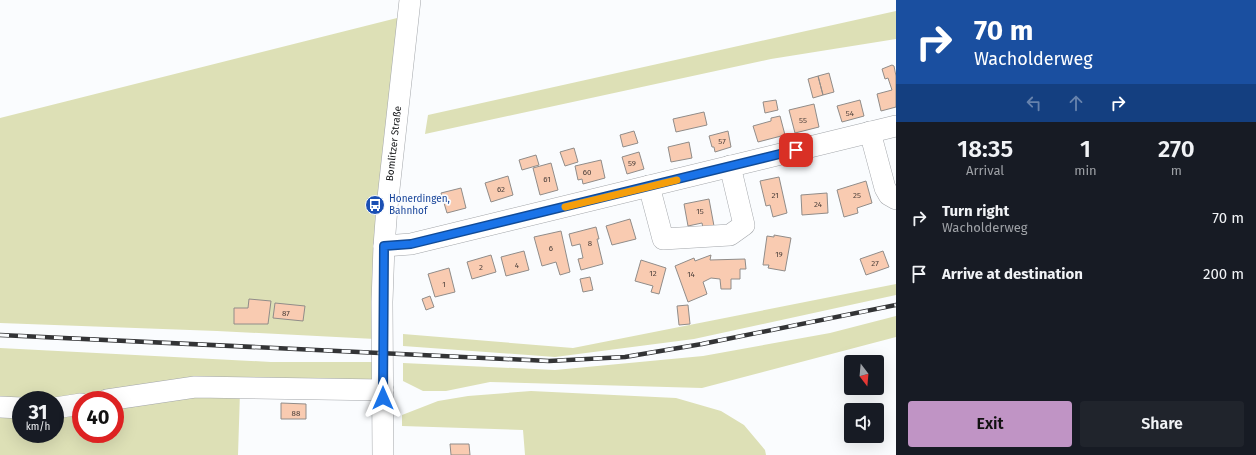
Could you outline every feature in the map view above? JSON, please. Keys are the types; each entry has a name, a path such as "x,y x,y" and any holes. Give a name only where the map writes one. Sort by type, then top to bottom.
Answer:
{"street":[{"name":"Bomlitzer Straße","path":"383,455 384,246 387,206 410,0"},
{"path":"384,246 411,244 896,126"},
{"path":"870,132 885,188 889,195 896,199"},
{"path":"649,186 663,239 730,235 744,225 730,166"},
{"path":"124,398 195,387 383,390"},
{"path":"0,407 12,408"}],"green space":[{"path":"896,11 896,39 771,59 425,134 428,115"},
{"path":"401,17 375,339 217,331 0,323 0,118"},
{"path":"896,284 896,295 694,339 555,357 403,346 403,334 573,348"},
{"path":"896,316 896,337 702,388 490,382 446,391 423,391 403,381 403,363 555,370 703,356 830,333"},
{"path":"0,348 271,362 379,362 378,393 240,392 238,455 0,455"},
{"path":"531,391 676,398 721,411 744,425 765,450 766,455 525,455 523,430 402,426 402,415 438,401 468,396"}],"building":[{"path":"892,65 894,66 896,76 896,107 881,111 877,94 892,90 888,78 885,79 882,69"},
{"path":"829,73 834,92 823,95 818,76"},
{"path":"818,76 823,95 813,98 808,79"},
{"path":"776,100 778,110 765,113 763,102"},
{"path":"860,100 864,116 842,122 837,106"},
{"path":"814,104 819,127 795,133 789,110"},
{"path":"704,112 707,125 676,132 673,119"},
{"path":"780,116 785,135 758,142 753,126 771,121 771,118"},
{"path":"634,131 638,143 623,147 620,135"},
{"path":"728,131 731,147 715,152 709,136"},
{"path":"689,142 692,158 671,162 668,147"},
{"path":"574,148 578,162 565,166 560,152"},
{"path":"639,152 644,169 627,174 622,157"},
{"path":"536,155 539,165 522,170 519,160"},
{"path":"601,160 605,178 583,184 582,179 578,180 575,166"},
{"path":"551,163 558,190 540,195 533,168"},
{"path":"508,176 513,195 491,202 485,183"},
{"path":"779,177 787,213 773,217 770,205 766,206 760,181"},
{"path":"866,181 872,203 857,208 858,213 844,217 837,190"},
{"path":"461,188 466,208 447,213 441,193"},
{"path":"827,193 828,213 802,215 801,195"},
{"path":"709,199 714,226 703,228 702,223 688,226 684,204"},
{"path":"630,219 636,239 612,245 606,226"},
{"path":"596,227 599,239 597,239 603,264 581,270 578,259 583,258 580,244 572,246 569,234"},
{"path":"561,231 570,272 560,275 556,262 542,266 534,237"},
{"path":"774,235 791,238 785,271 768,268 769,265 763,265 767,236 774,237"},
{"path":"524,251 529,270 506,276 501,257"},
{"path":"883,251 889,267 866,275 860,259"},
{"path":"491,255 496,272 472,279 467,262"},
{"path":"711,255 710,260 745,259 746,269 740,269 740,279 731,279 731,289 721,289 720,279 711,278 703,282 707,294 688,302 675,266 694,258 695,261"},
{"path":"641,260 666,268 659,294 651,292 653,286 635,281"},
{"path":"449,268 455,292 435,297 428,274"},
{"path":"590,277 593,290 583,292 580,279"},
{"path":"430,296 434,307 426,310 422,299"},
{"path":"249,299 271,301 268,324 234,324 234,308 248,308"},
{"path":"275,303 305,306 303,321 273,318"},
{"path":"688,305 690,324 679,325 677,306"},
{"path":"281,403 306,404 306,419 281,419"},
{"path":"450,444 469,444 470,455 451,455"}],"railway":[{"path":"0,335 549,361 625,357 702,344 896,305"}],"slow traffic":[{"path":"565,207 677,180"}],"place":[{"name":"Honerdingen, Bahnhof","path":"375,205"}],"route":[{"path":"383,398 382,302 384,246 411,244 796,150"}]}
